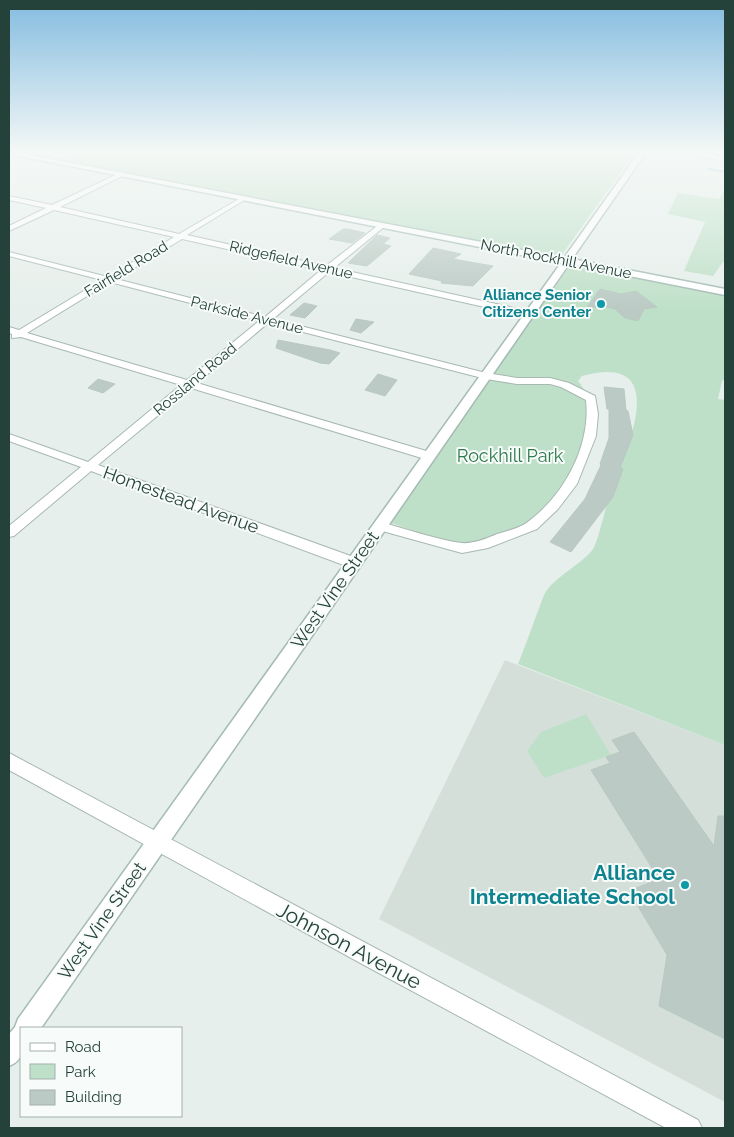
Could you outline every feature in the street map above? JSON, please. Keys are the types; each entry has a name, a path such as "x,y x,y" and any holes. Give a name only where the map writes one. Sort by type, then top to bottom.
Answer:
{"street":[{"name":"Ridgefield Avenue","path":"39,204 530,314"},
{"path":"9,228 59,204"},
{"name":"Fairfield Road","path":"9,340 14,332 108,280 234,204"},
{"name":"North Rockhill Avenue","path":"275,204 725,292"},
{"name":"West Vine Street","path":"28,1027 607,204"},
{"name":"Rossland Road","path":"9,533 382,225"},
{"name":"Parkside Avenue","path":"9,254 486,376 565,385 591,398 593,414 590,436 574,477 564,494 544,517 532,526 472,548 450,546 380,526"},
{"path":"14,332 429,456"},
{"name":"Homestead Avenue","path":"9,438 354,563"},
{"name":"Johnson Avenue","path":"9,761 690,1128"},
{"path":"9,1054 20,1038"}],"shaded area":[{"path":"505,660 725,745 725,1102 379,919"}],"green space":[{"path":"292,204 598,204 561,256"},
{"path":"673,204 725,204 725,262 723,262 713,276 684,271 705,222 668,214"},
{"name":"Rockhill Park","path":"571,263 725,293 725,379 722,381 718,399 725,400 725,745 518,664 546,592 551,585 589,554 600,531 610,494 632,432 636,410 636,391 628,378 611,372 582,376 578,381 585,392 590,411 590,425 586,440 575,464 546,509 525,525 481,540 457,543 391,523"},
{"path":"586,714 611,755 544,778 527,751 541,732"}],"building":[{"path":"343,229 365,233 352,243 329,239"},
{"path":"377,235 390,238 383,244 391,246 367,266 348,263"},
{"path":"433,248 461,254 453,259 493,266 473,286 441,283 442,281 409,274"},
{"name":"Alliance Senior Citizens Center","path":"600,289 621,294 636,291 657,307 644,309 638,321 625,318 615,309 602,306 586,309"},
{"path":"304,303 317,306 305,318 290,315"},
{"path":"356,319 374,322 361,333 350,330"},
{"path":"278,340 340,353 329,364 320,363 276,348"},
{"path":"378,374 397,380 385,396 365,390"},
{"path":"98,379 115,384 103,393 88,388"},
{"path":"604,387 624,389 626,410 628,411 633,435 620,468 623,469 613,497 571,552 550,542 585,499 601,465 609,438 609,409 607,409"},
{"name":"Alliance Intermediate School","path":"634,732 714,846 718,816 725,816 725,1039 659,1006 667,955 629,891 659,879 591,770 610,763 606,757 620,752 612,740"}],"place":[{"name":"Alliance Senior Citizens Center","path":"601,304"},
{"name":"Alliance Intermediate School","path":"685,885"}]}
